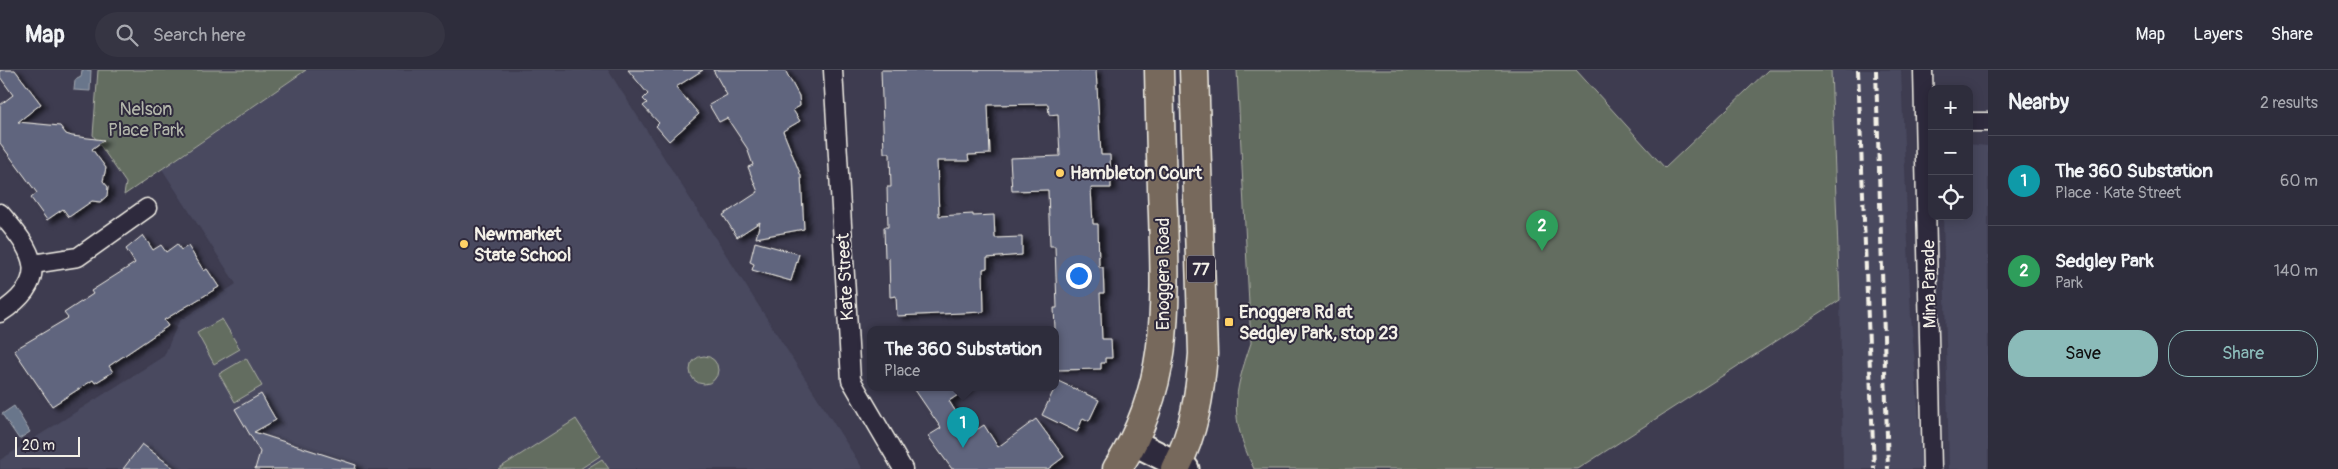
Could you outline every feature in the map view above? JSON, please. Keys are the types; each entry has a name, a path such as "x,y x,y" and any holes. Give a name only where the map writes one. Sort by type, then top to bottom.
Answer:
{"main road":[{"name":"Enoggera Road","path":"1117,469 1133,442 1157,381 1164,335 1164,255 1159,70"},
{"name":"Enoggera Road","path":"1180,468 1199,399 1203,354 1194,70"}],"street":[{"name":"Kate Street","path":"832,70 851,380 903,469"},
{"name":"Mina Parade","path":"1924,70 1928,111"},
{"path":"1973,122 1988,122"},
{"name":"Mina Parade","path":"1929,130 1932,469"},
{"path":"33,264 78,257 147,208"},
{"path":"0,212 25,244 33,264 32,278 26,292 0,314"},
{"path":"1133,442 1180,468"}],"shaded area":[{"path":"82,70 91,70 90,91 74,90 75,80 81,77"},
{"name":"Newmarket State School","path":"306,70 608,70 863,469 0,469 0,460 164,356 179,321 236,284 162,169"},
{"path":"1831,70 1901,70 1911,316 1923,469 1843,469 1840,300"},
{"path":"1973,144 1988,146 1988,469 1949,469 1943,220 1973,220"},
{"path":"14,406 30,432 19,439 2,414"}],"green space":[{"name":"Nelson Place Park","path":"98,70 306,70 124,195 126,183 93,135"},
{"path":"1237,70 1576,70 1665,168 1768,70 1831,70 1840,300 1578,469 1254,469 1240,434 1236,406 1240,378 1251,343"},
{"path":"222,319 240,349 214,364 197,333"},
{"path":"704,356 714,360 718,370 714,380 704,384 694,380 690,370 694,360"},
{"path":"246,358 262,386 235,402 219,374"},
{"path":"576,419 600,456 580,469 498,469"},
{"path":"602,459 609,469 586,469"}],"building":[{"path":"0,70 15,70 41,104 18,122 60,126 66,134 72,136 104,140 92,149 106,168 103,181 108,187 107,196 100,202 92,201 69,217 63,209 47,220 31,198 37,193 0,143 0,105 13,95 0,77"},
{"path":"628,70 703,70 676,87 699,114 669,141 656,126 659,123 643,106 647,103 643,99 648,94"},
{"path":"713,70 785,70 799,96 800,106 793,110 800,121 783,131 801,176 804,229 756,238 760,222 737,237 723,215 758,192 748,167 753,165 747,148 727,118 719,122 709,105 727,95"},
{"path":"881,70 1096,70 1101,155 1110,155 1111,188 1091,188 1093,224 1098,224 1099,267 1103,267 1104,293 1100,293 1102,339 1111,339 1112,358 1105,358 1105,363 1101,363 1101,369 1059,370 1059,326 1055,326 1054,308 1057,308 1055,246 1050,246 1048,190 1012,191 1010,158 1060,156 1058,114 1049,115 1048,104 988,105 990,154 968,155 969,161 937,161 939,216 994,215 995,238 1022,237 1022,255 987,258 987,268 983,269 984,312 897,316 896,296 890,297 889,257 885,258 884,227 888,227 887,187 891,187 890,153 884,153"},
{"path":"143,235 153,250 161,245 166,252 177,244 181,250 188,246 204,271 207,269 219,287 164,320 168,326 109,366 113,372 95,383 93,380 52,406 14,350 68,318 64,313 93,294 91,291 135,263 126,249"},
{"path":"755,242 799,254 791,281 752,270 754,264 750,262"},
{"path":"1059,381 1099,400 1089,421 1083,418 1077,432 1042,415 1053,391 1059,391"},
{"path":"916,391 964,391 949,401 970,434 984,425 998,447 1036,419 1064,457 1048,469 952,469 928,436 941,428"},
{"path":"261,394 276,420 254,432 356,465 355,469 255,469 260,452 235,409"},
{"path":"142,444 175,469 123,469"}],"railway":[{"path":"1858,70 1874,469"},
{"path":"1876,70 1888,469"}],"place":[{"name":"Hambleton Court","path":"1060,173"},
{"name":"Newmarket State School","path":"464,244"},
{"name":"Sedgley Park","path":"1542,251"},
{"name":"Enoggera Rd at Sedgley Park, stop 23","path":"1229,322"},
{"name":"The 360 Substation","path":"963,448"}]}
